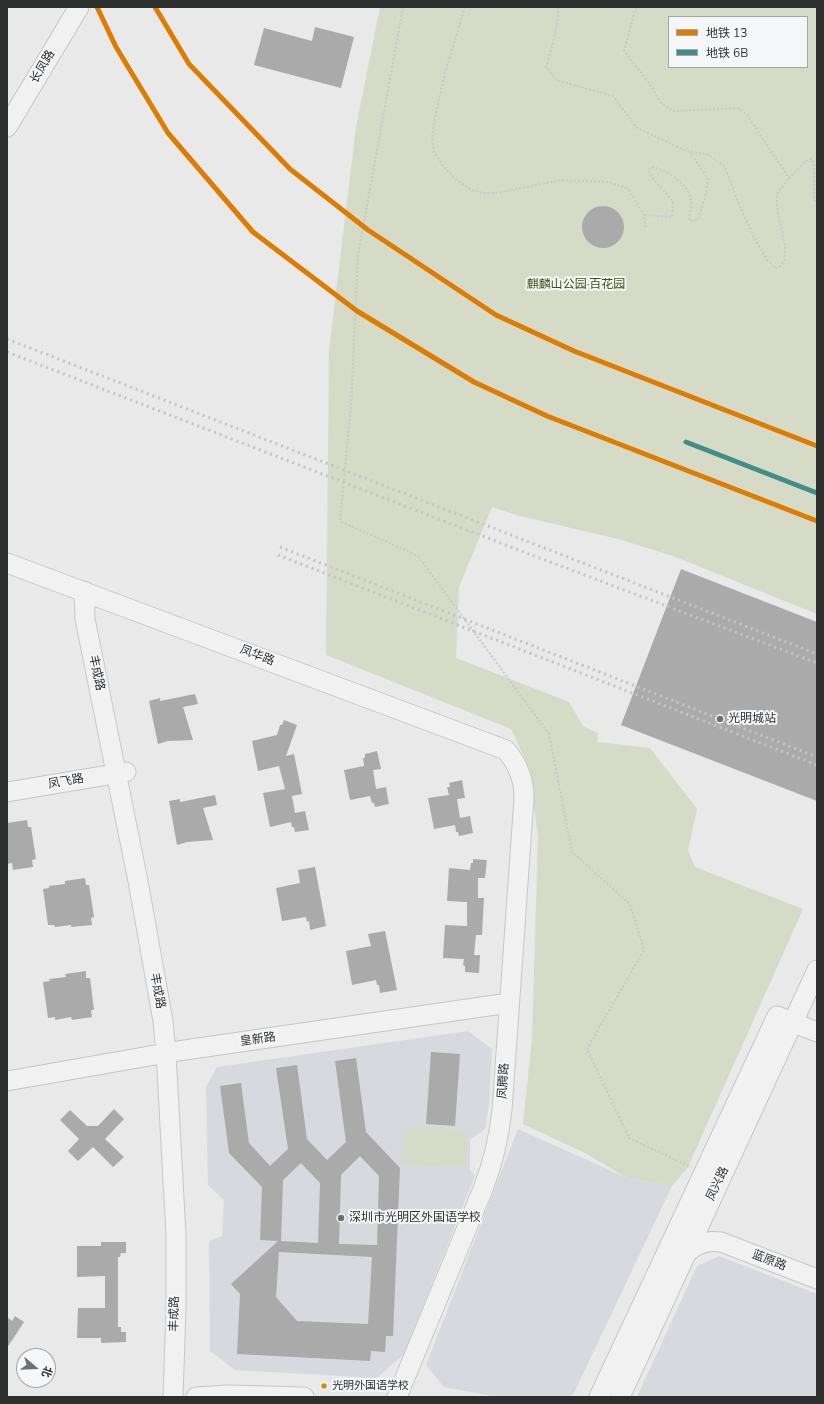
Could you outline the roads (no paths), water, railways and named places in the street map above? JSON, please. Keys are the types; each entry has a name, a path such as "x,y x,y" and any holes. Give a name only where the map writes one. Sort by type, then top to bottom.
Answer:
{"street":[{"name":"长凤路","path":"7,127 79,7"},
{"name":"凤华路","path":"7,563 506,750"},
{"name":"丰成路","path":"90,593 85,619 121,773 138,881 163,1021 173,1052 184,1169 187,1286 185,1397"},
{"name":"凤腾路","path":"397,1397 483,1189 494,1158 501,1116 524,798 523,782 520,774 512,757 506,750"},
{"name":"凤飞路","path":"7,792 121,773"},
{"name":"凤兴路","path":"599,1397 704,1172 785,1020 817,970"},
{"name":"皇新路","path":"7,1081 173,1052 510,1003"},
{"name":"凤兴路","path":"620,1397 706,1210 785,1020"},
{"path":"785,1020 817,1032"},
{"name":"丰成路","path":"173,1052 176,1235 176,1308 173,1397"},
{"name":"蓝原路","path":"706,1210 709,1231 721,1242"},
{"name":"蓝原路","path":"686,1255 691,1248 698,1244 713,1241 721,1242 817,1279"},
{"path":"196,1397 228,1395 304,1397"}],"railway":[{"path":"7,339 817,654"},
{"path":"7,352 516,549 817,663"},
{"path":"280,547 817,757"},
{"path":"278,555 817,765"}],"metro line":[{"name":"13","path":"97,7 116,47 168,133 253,232 357,311 474,382 547,416 817,521"},
{"name":"13","path":"155,7 189,64 290,169 368,230 496,315 574,351 817,446"},
{"name":"6B","path":"686,442 817,493"}],"place":[{"name":"光明城站","path":"720,719"},
{"name":"深圳市光明区外国语学校","path":"341,1218"},
{"name":"光明外国语学校","path":"324,1386"}],"park label":[{"name":"麒麟山公园·百花园","path":"576,285"}]}
